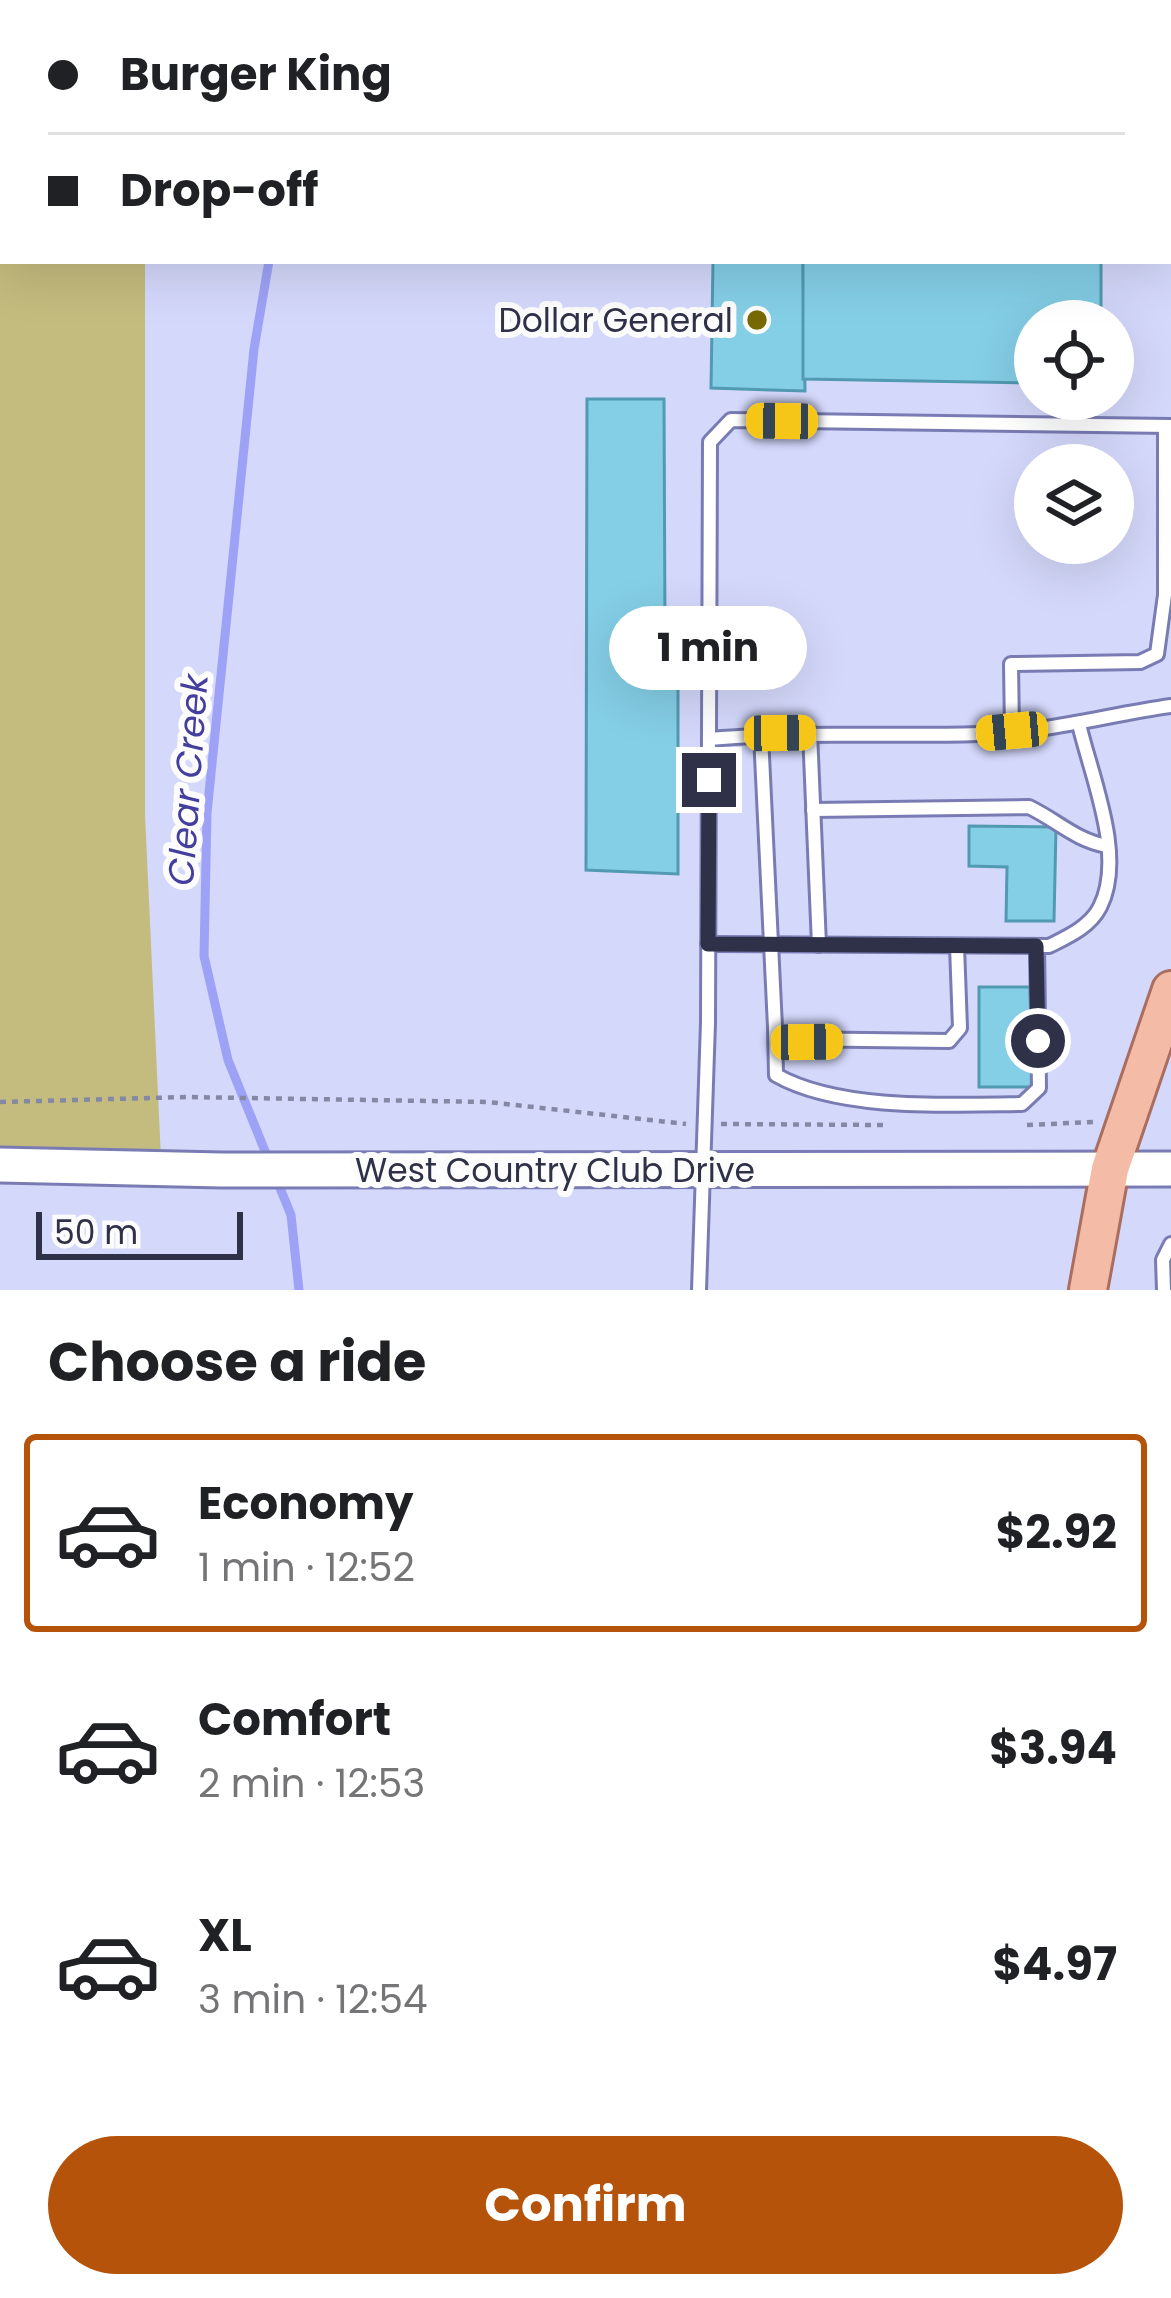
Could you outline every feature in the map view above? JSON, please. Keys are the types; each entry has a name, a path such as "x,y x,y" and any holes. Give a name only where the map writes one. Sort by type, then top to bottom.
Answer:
{"main road":[{"path":"1088,1290 1110,1169 1171,990"},
{"name":"West Country Club Drive","path":"0,1165 385,1171 1171,1169"}],"lane":[{"path":"699,1290 708,944 710,442 731,420 1168,426 1165,595 1157,654 1139,662 1010,664 1012,731"},
{"path":"709,739 810,732 1012,731 1171,706"},
{"path":"708,944 1049,946 1079,931 1100,908 1108,876 1107,846 1079,724"},
{"path":"810,732 819,945"},
{"path":"761,734 776,1076 807,1093 951,1105 1022,1104 1039,1088 1036,946"},
{"path":"813,810 1029,807 1055,819 1077,840 1107,846"},
{"path":"775,1027 782,1039 807,1042 949,1041 960,1028 957,946"},
{"path":"1164,1290 1163,1260 1171,1244"}],"path":[{"path":"0,1102 346,1098"}],"shaded area":[{"path":"0,264 145,264 145,815 161,1159 0,1162"}],"building":[{"name":"Dollar General","path":"713,264 803,264 805,391 711,388"},
{"path":"803,264 1101,264 1101,300 1014,300 1014,383 803,379"},
{"path":"587,399 664,399 665,631 678,631 678,874 586,870"},
{"path":"969,826 1056,827 1054,921 1006,921 1007,867 969,866"},
{"path":"979,987 1030,987 1033,1087 979,1087"}],"waterway":[{"name":"Clear Creek","path":"268,264 254,349 207,813 204,956 228,1060 291,1215 299,1290"}],"place":[{"name":"Dollar General","path":"757,320"}],"route":[{"path":"709,780 708,944 1036,946 1038,1041"}]}
